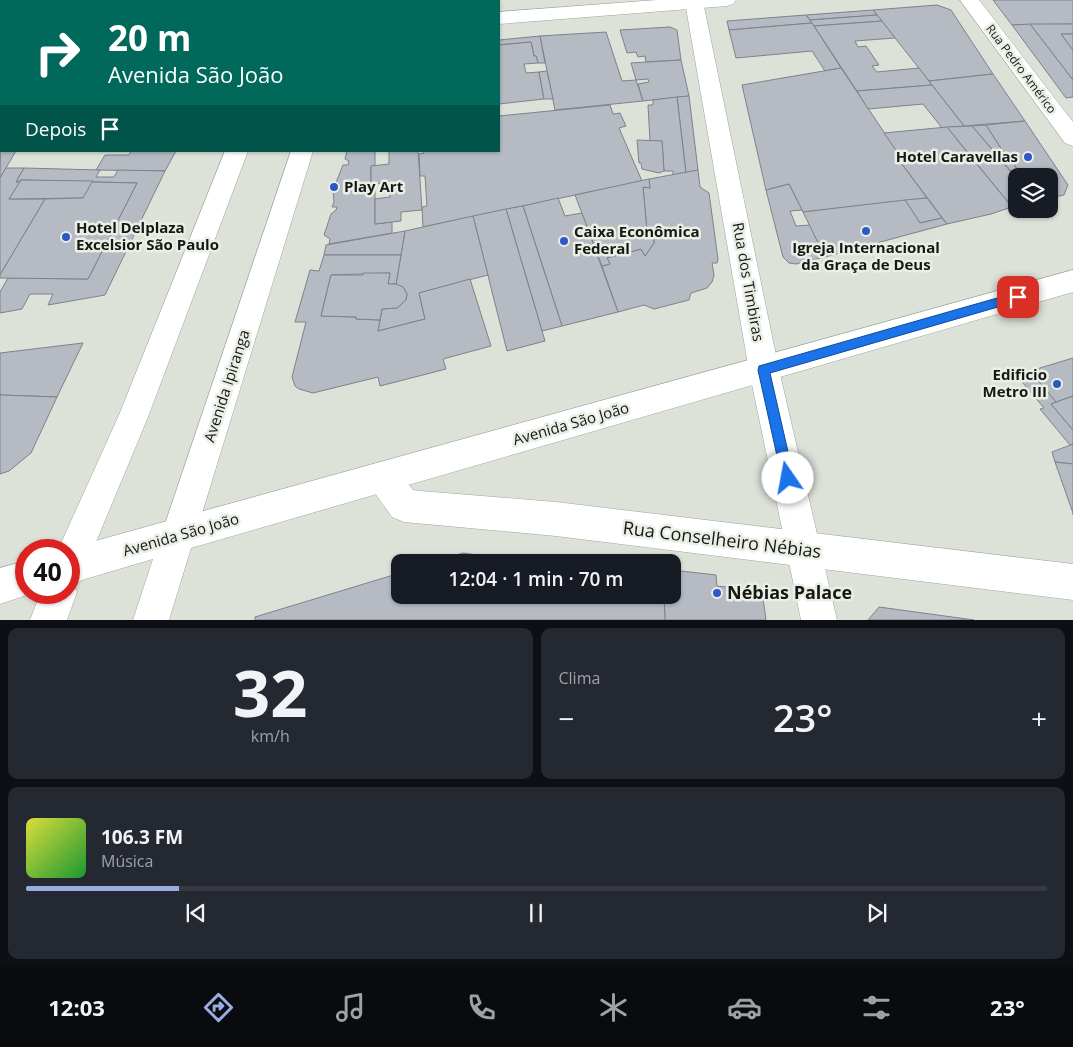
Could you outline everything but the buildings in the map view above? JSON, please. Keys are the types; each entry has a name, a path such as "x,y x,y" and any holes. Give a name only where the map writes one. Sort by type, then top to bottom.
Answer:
{"main road":[{"path":"500,18 727,0"},
{"name":"Rua Pedro Américo","path":"969,0 1073,138"},
{"name":"Rua dos Timbiras","path":"694,2 764,370 818,620"},
{"path":"80,543 133,417 237,152"},
{"name":"Avenida Ipiranga","path":"151,620 302,152"},
{"name":"Avenida São João","path":"80,570 178,536 1073,281"},
{"name":"Rua Conselheiro Nébias","path":"383,478 404,505 422,508 556,519 1073,582"},
{"path":"0,586 15,582"},
{"path":"48,620 55,604"}],"place":[{"name":"Hotel Caravellas","path":"1028,157"},
{"name":"Play Art","path":"334,187"},
{"name":"Igreja Internacional da Graça de Deus","path":"866,231"},
{"name":"Hotel Delplaza Excelsior São Paulo","path":"66,237"},
{"name":"Caixa Econômica Federal","path":"564,241"},
{"name":"Edificio Metro III","path":"1057,384"},
{"name":"Nébias Palace","path":"717,593"}],"route":[{"path":"788,478 764,370 1018,297"}]}
